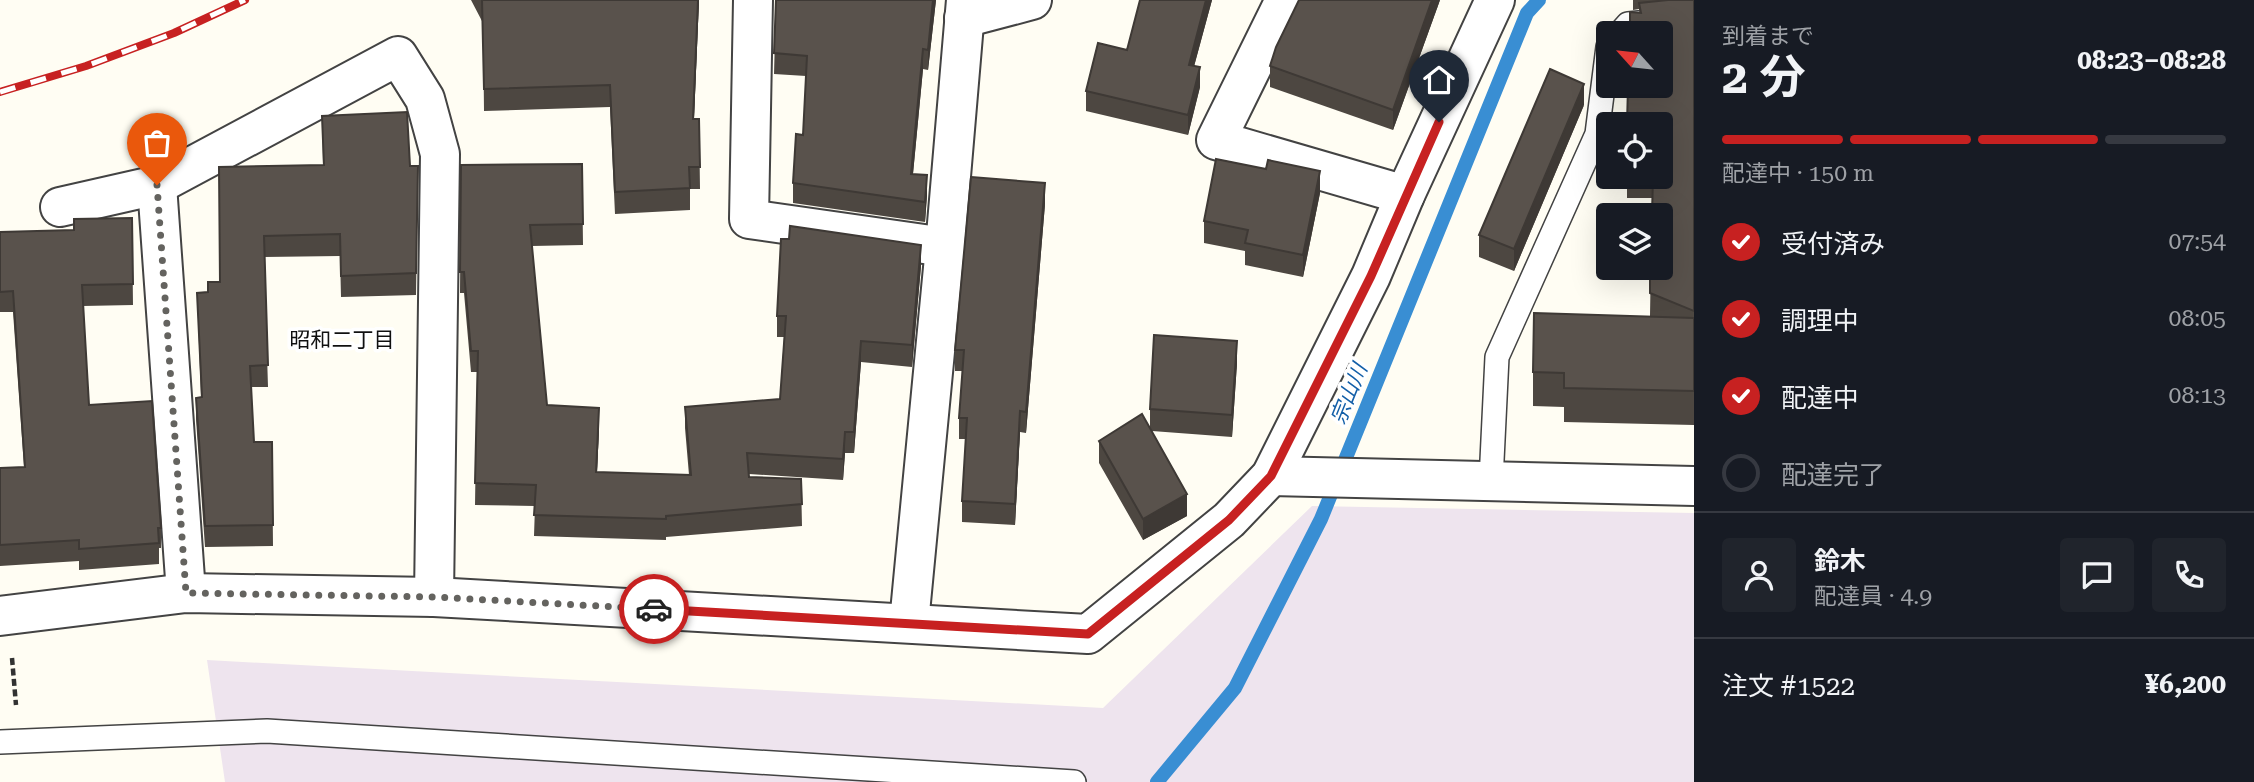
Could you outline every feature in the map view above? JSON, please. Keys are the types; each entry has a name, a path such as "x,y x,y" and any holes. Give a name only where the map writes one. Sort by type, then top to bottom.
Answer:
{"street":[{"path":"753,0 750,219 946,247"},
{"path":"909,623 946,247 965,9 1032,0"},
{"path":"1284,0 1216,140 1405,195"},
{"path":"4,615 186,593 434,597 1088,634 1229,520 1271,476 1371,276 1405,195 1495,0"},
{"path":"61,206 157,185 397,56 425,99 440,154 434,597"},
{"path":"157,185 186,593"},
{"path":"1271,476 1694,486"}],"lane":[{"path":"1661,21 1694,18"},
{"path":"1491,481 1497,357 1597,134 1602,98"},
{"path":"10,741 267,731 1074,782"}],"path":[{"path":"4,615 10,741"}],"shaded area":[{"path":"1312,506 1694,513 1694,782 225,782 207,660 1103,708"}],"building":[{"path":"482,0 698,0 693,119 699,119 700,167 689,167 690,188 615,192 610,85 484,89"},
{"path":"776,0 933,0 928,50 923,49 911,174 927,175 925,202 793,183 796,134 803,135 807,56 774,53"},
{"path":"1140,0 1206,0 1189,65 1200,67 1188,115 1086,91 1098,43 1127,50"},
{"path":"1299,0 1432,0 1393,110 1270,66 1276,47"},
{"path":"1694,0 1694,311 1650,293 1650,280 1673,280 1673,203 1652,203 1653,189 1673,189 1673,112 1627,112 1628,98 1673,98 1673,21 1630,21 1630,12 1641,13 1639,3"},
{"path":"1550,69 1584,84 1514,249 1479,235"},
{"path":"407,112 410,166 418,166 416,273 341,276 340,234 264,236 268,365 250,366 254,442 272,442 273,525 205,526 196,398 202,397 197,293 208,292 208,282 220,282 219,167 324,165 322,116"},
{"path":"1216,159 1266,169 1268,160 1320,171 1303,255 1245,243 1248,230 1204,221"},
{"path":"582,164 583,224 530,225 547,405 599,408 596,472 691,475 685,407 780,399 786,316 777,316 781,239 789,239 790,226 921,245 912,345 861,341 854,432 845,432 843,459 747,453 749,477 801,479 802,504 666,516 666,519 534,515 536,485 475,483 478,351 471,351 464,272 460,272 461,165"},
{"path":"971,177 1045,183 1026,412 1020,411 1015,504 962,501 967,418 959,418 964,350 955,350"},
{"path":"132,218 133,284 82,285 89,405 152,401 161,528 158,528 159,543 79,549 79,540 0,545 0,468 25,467 13,291 0,292 0,232 74,230 74,219"},
{"path":"1534,313 1694,318 1694,391 1564,388 1564,373 1533,372"},
{"path":"1154,335 1237,341 1232,415 1150,409"},
{"path":"1142,414 1187,494 1143,519 1099,441"}],"waterway":[{"name":"宗山川","path":"1157,782 1235,688 1321,519 1527,13 1539,0"}],"railway":[{"path":"0,92 86,66 174,33 245,0"}],"way so far":[{"path":"157,185 186,593 434,597 654,609"}],"district":[{"name":"昭和二丁目","path":"342,340"}],"route":[{"path":"654,609 1088,634 1177,565 1229,520 1271,476 1371,276 1439,122"}]}
